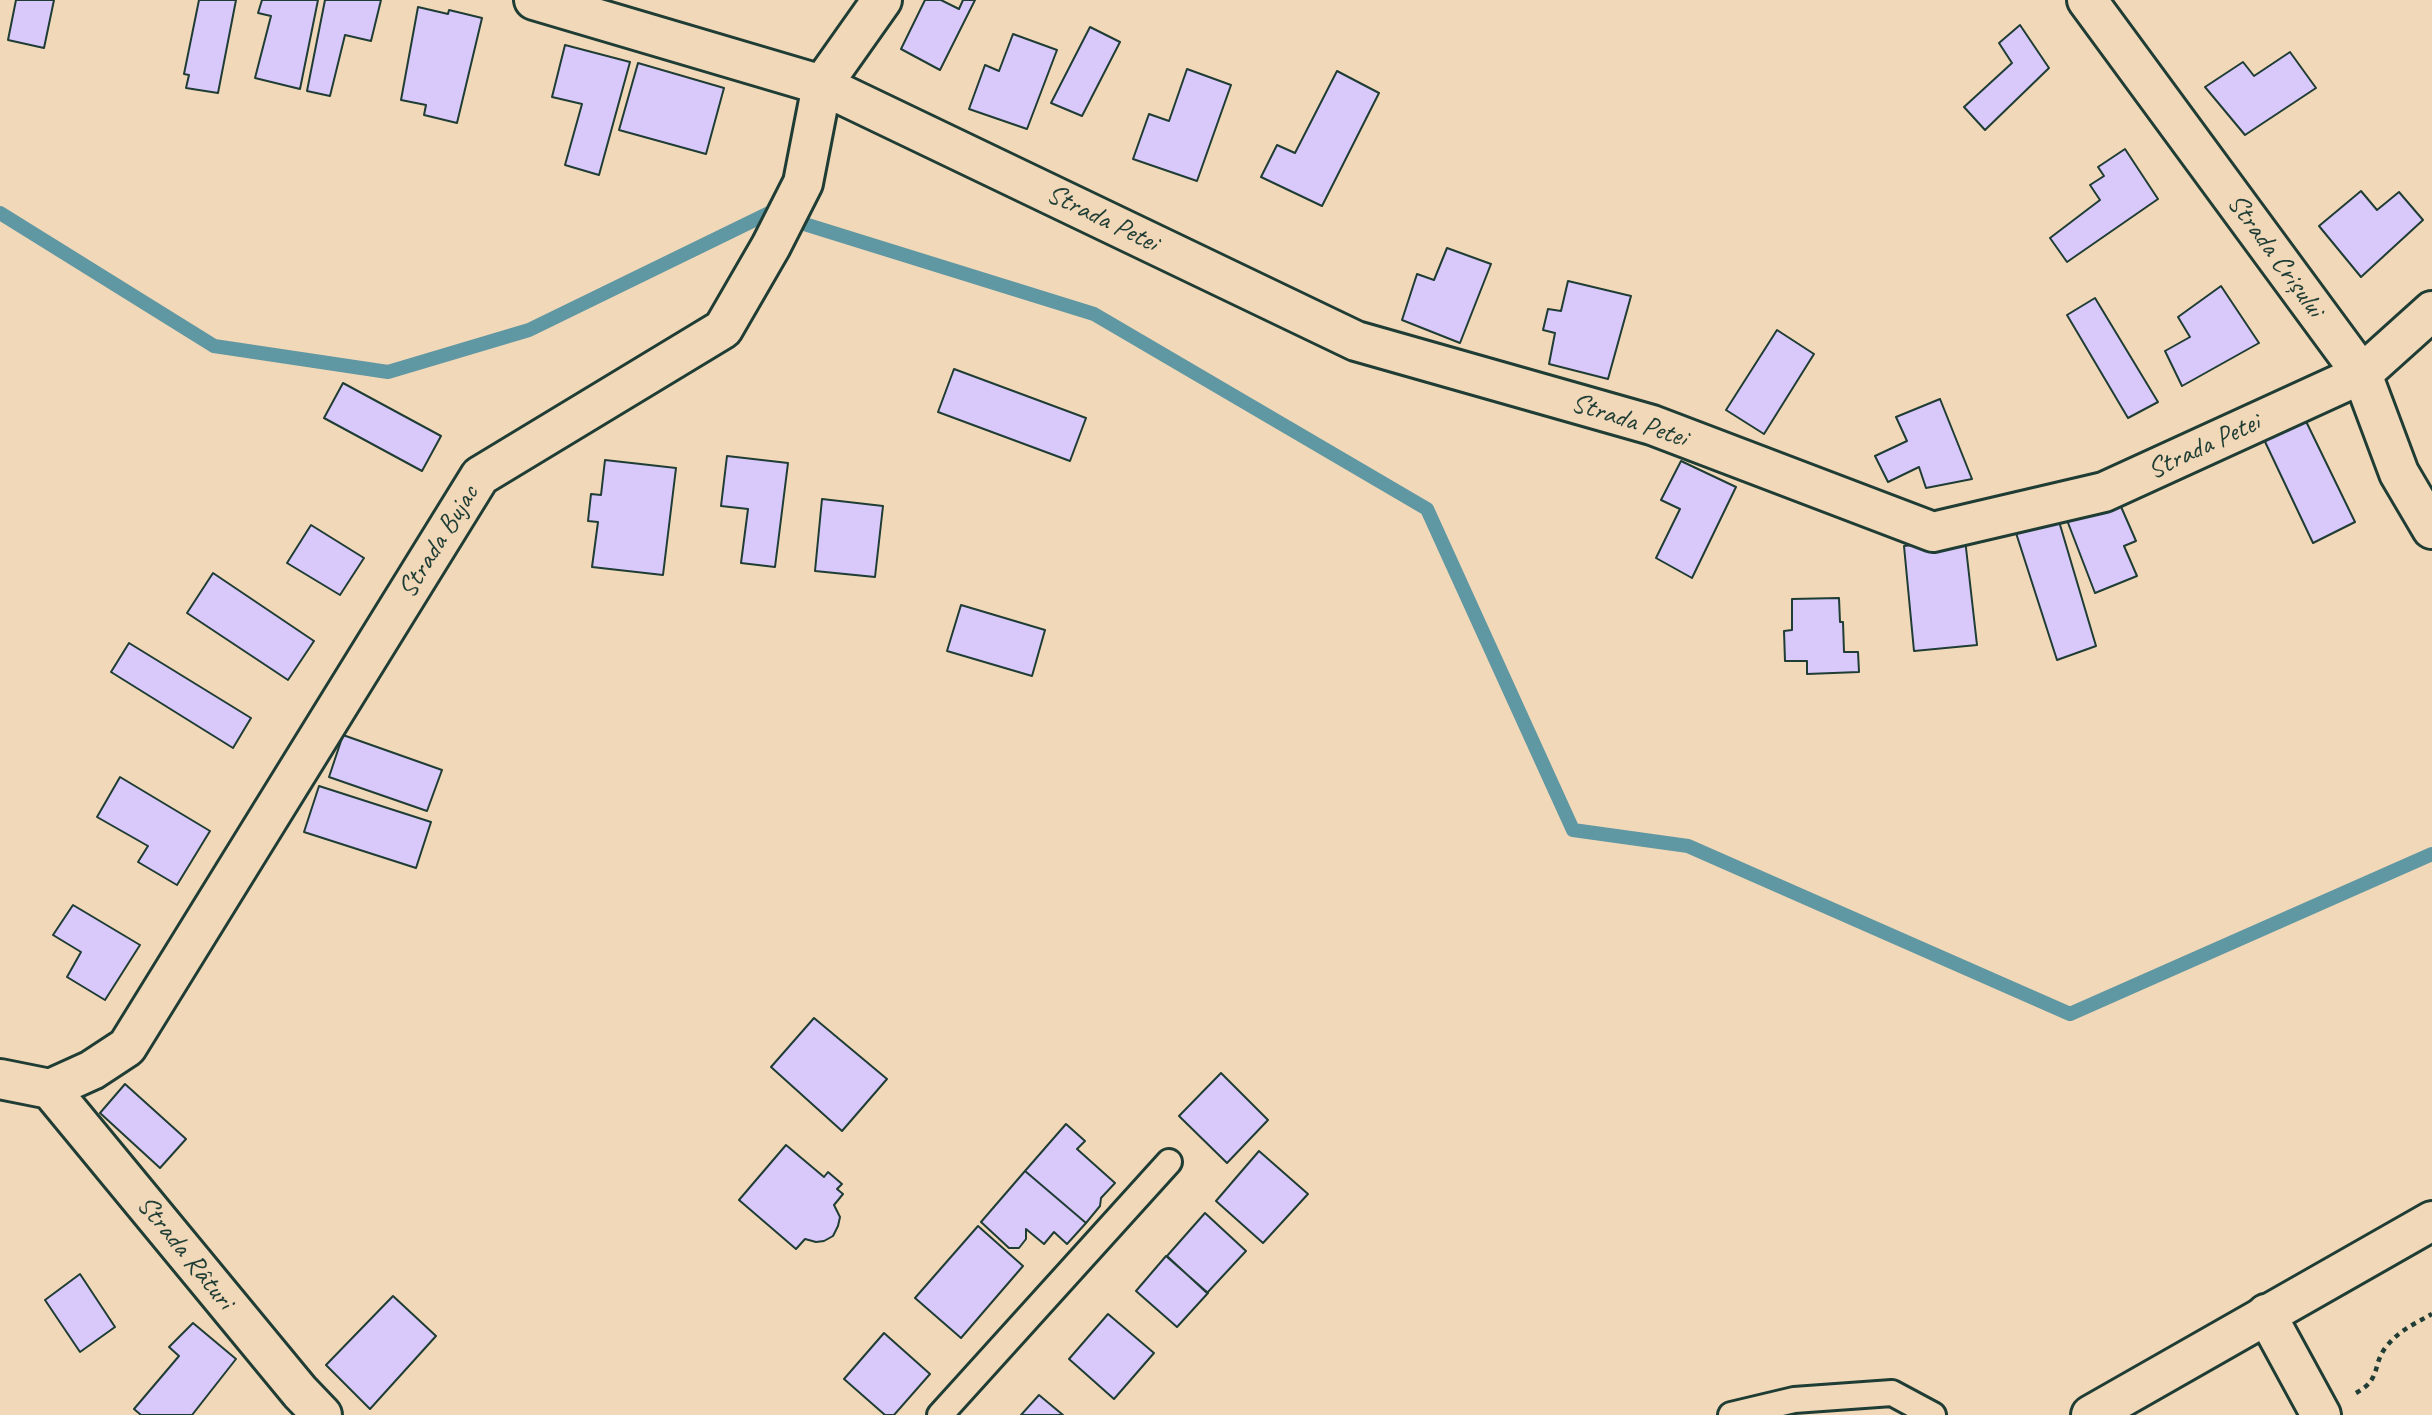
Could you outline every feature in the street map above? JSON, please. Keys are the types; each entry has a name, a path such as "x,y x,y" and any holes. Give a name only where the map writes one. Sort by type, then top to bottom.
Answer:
{"street":[{"name":"Strada Petei","path":"534,0 822,85 1356,341 1652,425 1933,532 2104,492 2362,374 2432,312"},
{"name":"Strada Bujac","path":"50,1089 92,1070 127,1047 480,476 723,328 771,246 803,183 822,85 882,0"},
{"name":"Strada Crișului","path":"2087,0 2362,374 2399,473 2432,529"},
{"path":"0,1079 50,1089"},
{"name":"Strada Râturi","path":"50,1089 300,1392 322,1415"},
{"path":"2091,1415 2432,1221"},
{"path":"2266,1314 2320,1414"}],"lane":[{"path":"940,1415 1169,1162"},
{"path":"1731,1415 1794,1400 1892,1393 1933,1415"}],"path":[{"path":"2320,1414 2364,1389 2375,1378 2383,1349 2397,1334 2432,1314"}],"building":[{"path":"16,0 54,0 44,48 8,40"},
{"path":"199,0 236,0 218,93 186,88 189,75 184,74"},
{"path":"262,0 318,0 300,89 255,78 271,16 258,13"},
{"path":"325,0 381,0 371,41 345,35 330,96 307,91"},
{"path":"925,0 941,0 959,9 963,0 975,0 940,70 901,49"},
{"path":"418,7 448,14 449,10 482,18 457,123 424,115 426,105 401,100"},
{"path":"2020,25 2049,68 1985,130 1964,107 2012,63 1999,43"},
{"path":"1090,27 1120,42 1082,116 1051,103"},
{"path":"1013,34 1057,50 1027,129 969,109 985,65 999,71"},
{"path":"565,45 630,62 599,175 565,165 582,104 552,97"},
{"path":"2290,52 2316,88 2245,135 2205,87 2243,62 2254,76"},
{"path":"638,63 724,88 706,154 619,130"},
{"path":"1187,69 1231,85 1197,181 1133,159 1149,114 1169,121"},
{"path":"1337,71 1379,93 1322,206 1261,177 1277,145 1295,153"},
{"path":"2125,149 2158,199 2067,262 2050,238 2100,200 2090,185 2104,176 2098,167"},
{"path":"2361,191 2377,210 2399,192 2423,220 2361,277 2319,226"},
{"path":"1447,248 1491,264 1460,343 1402,320 1417,274 1434,280"},
{"path":"1568,281 1631,296 1608,379 1549,364 1555,333 1543,330 1548,309 1561,311"},
{"path":"2221,286 2259,343 2182,386 2165,351 2190,337 2178,317"},
{"path":"2095,298 2158,402 2128,418 2067,315"},
{"path":"1777,330 1814,354 1764,434 1726,410"},
{"path":"954,369 1086,418 1070,461 938,412"},
{"path":"343,383 441,436 422,471 324,418"},
{"path":"1940,399 1972,479 1926,488 1919,467 1888,482 1875,456 1907,441 1896,417"},
{"path":"2300,409 2355,522 2313,543 2259,429"},
{"path":"727,456 788,463 775,567 741,563 748,509 721,506"},
{"path":"605,460 676,468 663,575 592,567 598,522 588,521 591,494 601,495"},
{"path":"1681,461 1736,487 1692,578 1656,558 1680,509 1661,500"},
{"path":"2115,493 2136,541 2124,546 2137,576 2095,593 2065,515"},
{"path":"822,499 883,506 875,577 815,571"},
{"path":"2058,518 2096,646 2057,660 2016,533"},
{"path":"311,525 364,558 340,595 287,563"},
{"path":"1965,539 1977,645 1914,651 1904,546"},
{"path":"213,573 314,641 288,680 187,613"},
{"path":"1839,598 1844,652 1858,652 1859,672 1807,674 1807,661 1785,661 1784,631 1792,630 1792,599"},
{"path":"961,605 1045,630 1032,676 947,651"},
{"path":"129,643 251,718 233,748 111,672"},
{"path":"343,735 442,770 427,811 329,777"},
{"path":"120,777 210,831 177,885 138,862 148,846 97,817"},
{"path":"319,786 431,822 416,868 304,832"},
{"path":"73,905 140,945 105,1000 67,977 81,952 53,935"},
{"path":"814,1018 887,1079 842,1131 771,1067"},
{"path":"1221,1073 1268,1120 1227,1163 1179,1116"},
{"path":"125,1084 186,1139 160,1168 100,1113"},
{"path":"1066,1124 1085,1141 1077,1149 1115,1183 1101,1198 1100,1206 1086,1223 1025,1171"},
{"path":"786,1145 824,1177 828,1172 842,1184 837,1189 843,1194 834,1205 840,1217 833,1236 816,1242 805,1239 796,1249 739,1200"},
{"path":"1259,1151 1308,1194 1263,1243 1216,1201"},
{"path":"1025,1171 1086,1223 1067,1244 1054,1232 1044,1244 1026,1229 1026,1239 1019,1248 1009,1248 981,1222"},
{"path":"1205,1213 1246,1251 1207,1293 1167,1256"},
{"path":"978,1226 1023,1266 961,1338 915,1298"},
{"path":"1166,1256 1208,1293 1177,1327 1136,1291"},
{"path":"80,1274 115,1327 80,1352 45,1300"},
{"path":"393,1296 436,1336 370,1409 326,1365"},
{"path":"1108,1314 1154,1353 1114,1399 1069,1359"},
{"path":"193,1323 236,1359 192,1415 141,1415 134,1409 179,1356 169,1347"},
{"path":"884,1333 930,1374 894,1415 885,1415 844,1379"},
{"path":"1039,1395 1063,1415 1021,1415"}],"waterway":[{"path":"0,213 214,346 388,372 529,330 769,213 1094,314 1427,509 1573,830 1688,846 2070,1014 2432,854"}]}
